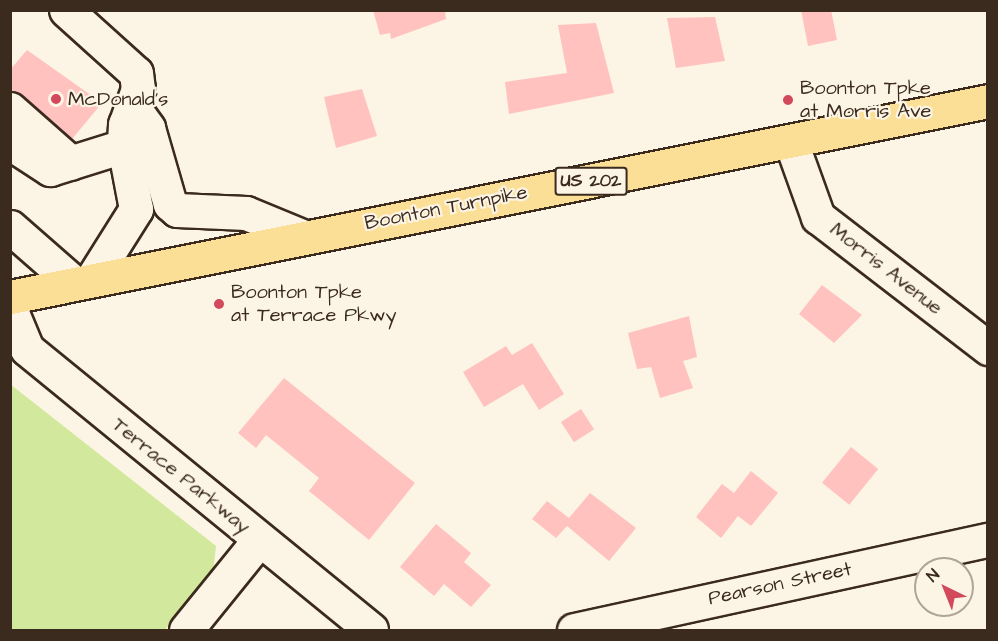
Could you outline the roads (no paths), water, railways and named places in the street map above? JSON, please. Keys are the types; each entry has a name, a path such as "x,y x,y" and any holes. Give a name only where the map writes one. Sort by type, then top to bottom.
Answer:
{"main road":[{"name":"Boonton Turnpike","path":"10,297 302,236 791,142 987,101"}],"street":[{"path":"10,227 83,281 136,209 124,146 125,124 133,107 136,73 66,10"},
{"path":"133,107 148,128 170,204 177,210 246,213 302,236"},
{"path":"10,109 72,163"},
{"name":"Morris Avenue","path":"791,142 818,216 987,348"},
{"path":"10,143 39,166 72,163 124,146"},
{"name":"Terrace Parkway","path":"10,308 27,349 371,630"},
{"path":"186,630 259,540"},
{"name":"Pearson Street","path":"574,630 987,540"}],"place":[{"name":"McDonald's","path":"56,99"},
{"name":"Boonton Tpke at Morris Ave","path":"788,100"},
{"name":"Boonton Tpke at Terrace Pkwy","path":"219,304"}]}
